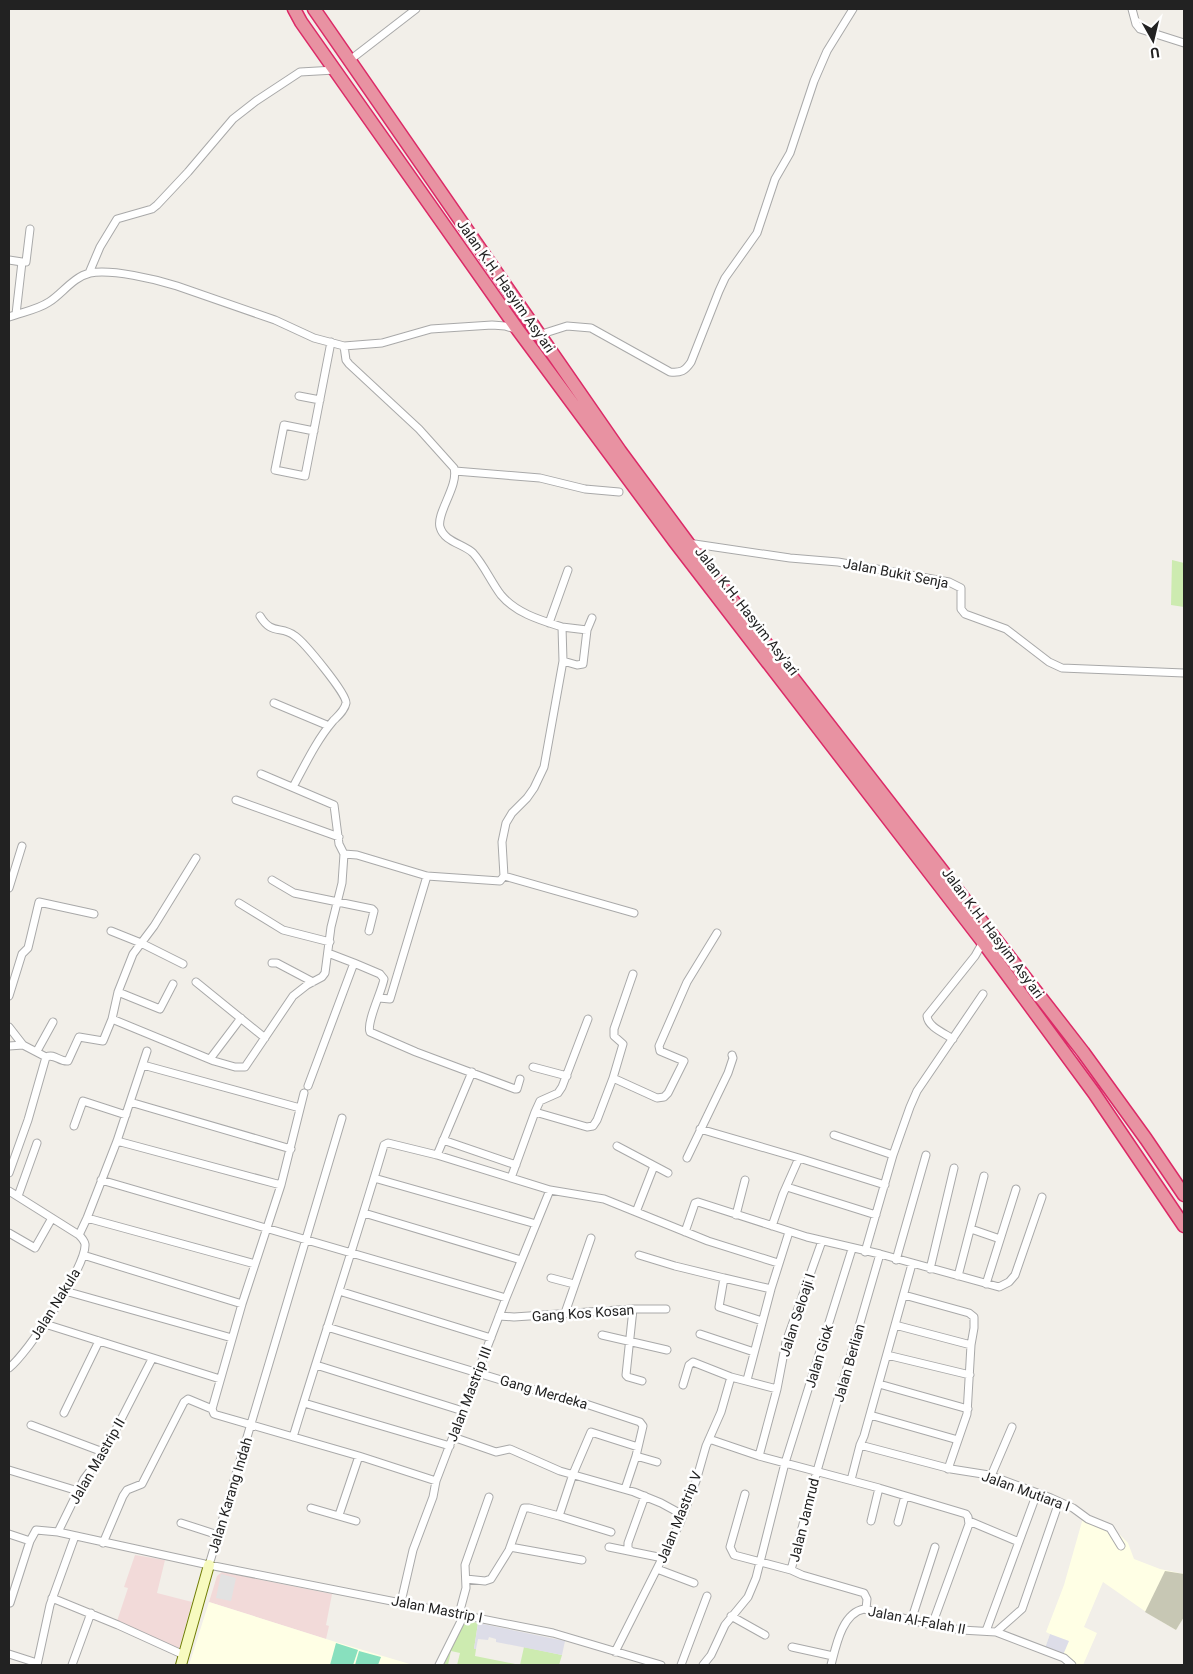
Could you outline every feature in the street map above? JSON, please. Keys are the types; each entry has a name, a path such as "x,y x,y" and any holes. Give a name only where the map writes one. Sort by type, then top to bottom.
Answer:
{"highway":[{"name":"Jalan K.H. Hasyim Asy'ari","path":"294,9 301,22 518,330 675,542 983,942 1094,1093 1184,1226"},
{"name":"Jalan K.H. Hasyim Asy'ari","path":"314,9 606,432 688,543 1083,1052 1184,1195"},
{"path":"358,72 357,82 359,90 405,156 401,160 394,155"},
{"path":"421,163 415,160 411,164 450,219 453,228 452,236"}],"street":[{"path":"350,60 416,9"},
{"path":"538,333 545,333 566,326 591,328 670,372 682,372 687,368 719,291 759,228 773,185 790,153 814,81 827,51 853,9"},
{"path":"1132,9 1136,24 1140,29 1184,42"},
{"path":"89,273 100,247 117,219 145,211 157,205 233,119 300,72 335,70"},
{"path":"9,260 26,262 30,229"},
{"path":"12,315 22,262"},
{"path":"12,315 49,302 72,282 89,273 113,273 162,281 260,314 314,338 344,346 382,343 431,329 492,325 518,330"},
{"path":"314,431 284,425 275,470 305,476 314,431 331,342"},
{"path":"344,346 346,360 349,364 419,429 451,464 455,471 451,491 440,521 440,528 454,543 472,552 509,604 538,619 562,627 587,630"},
{"path":"299,396 320,400"},
{"path":"455,471 540,478 585,489 619,492"},
{"name":"Jalan Bukit Senja","path":"688,543 790,558 838,562 949,582 961,588 961,609 965,614 1011,632 1043,658 1055,665 1069,669 1129,669 1184,673"},
{"path":"548,622 568,570"},
{"path":"260,616 267,626 291,633 298,638 345,696 346,704 344,708 316,745 293,787"},
{"path":"563,662 577,665 583,664 587,630 592,618"},
{"path":"344,854 357,855 427,876 500,881 504,876 502,842 506,823 512,813 527,798 542,774 563,662 562,627"},
{"path":"274,703 329,726"},
{"path":"112,1019 210,1059 235,1067 245,1066 293,996 324,975 331,927 344,870 344,854 339,844 334,805 261,774"},
{"path":"236,800 339,837"},
{"path":"9,888 22,846"},
{"path":"46,1057 51,1055 64,1061 68,1060 79,1037 103,1041 112,1019 118,992 133,954 154,926 196,858"},
{"path":"379,998 390,999 427,876"},
{"path":"504,876 634,913"},
{"path":"272,880 294,893 374,910 369,930"},
{"path":"9,996 22,954 28,948 39,902 94,914"},
{"path":"239,903 283,930 330,942"},
{"path":"111,931 141,942 183,964"},
{"path":"613,1078 657,1098 664,1097 668,1093 684,1061 660,1051 659,1046 687,982 718,933"},
{"path":"953,1039 934,1026 927,1016 975,956 983,942"},
{"path":"328,953 382,976 383,982 369,1026 370,1032 416,1052 516,1089 520,1079"},
{"path":"272,964 277,963 313,982"},
{"path":"212,1409 242,1304 281,1185 306,1089 354,963"},
{"path":"535,1112 587,1127 593,1126 613,1078 623,1044 614,1036 614,1029 634,974"},
{"path":"196,982 265,1038"},
{"path":"118,992 160,1009 173,984"},
{"path":"865,1252 894,1155 917,1091 983,994"},
{"path":"210,1059 241,1018"},
{"path":"510,1178 540,1101 558,1093 567,1076 588,1019"},
{"path":"37,1051 52,1022"},
{"path":"9,1027 23,1045"},
{"path":"9,1046 23,1045 46,1057"},
{"path":"9,1191 79,1234 87,1218 126,1115 146,1051"},
{"path":"686,1158 728,1073 733,1058 732,1055"},
{"path":"9,1173 28,1120 46,1057"},
{"path":"143,1065 300,1108"},
{"path":"533,1067 567,1076"},
{"path":"436,1155 472,1072"},
{"path":"74,1126 83,1102 126,1115"},
{"path":"130,1102 291,1149"},
{"name":"Jalan Karang Indah","path":"210,1565 342,1118"},
{"path":"700,1130 885,1185"},
{"path":"834,1135 894,1155"},
{"path":"443,1140 516,1165"},
{"path":"116,1141 281,1185"},
{"path":"18,1196 37,1143"},
{"path":"293,1437 384,1145 388,1143 436,1155 550,1190 575,1196 596,1197 718,1244 778,1263"},
{"path":"617,1146 668,1173"},
{"path":"896,1260 926,1154"},
{"path":"772,1226 783,1194 799,1158"},
{"path":"636,1212 654,1166"},
{"path":"930,1269 954,1168"},
{"path":"958,1276 984,1176"},
{"path":"374,1178 536,1224"},
{"path":"101,1180 506,1298"},
{"path":"736,1215 745,1180"},
{"path":"787,1187 876,1215"},
{"path":"986,1284 1016,1189"},
{"name":"Jalan Mastrip III","path":"401,1602 413,1550 433,1497 436,1482 506,1298 550,1190"},
{"path":"685,1232 695,1203 698,1202 789,1232 852,1249 880,1254 896,1260 999,1287 1015,1275 1042,1197"},
{"path":"364,1213 521,1260"},
{"path":"9,1233 35,1248 52,1218"},
{"path":"87,1218 255,1264"},
{"path":"971,1229 1000,1239"},
{"path":"747,1380 778,1263 789,1232"},
{"name":"Jalan Nakula","path":"9,1368 21,1357 45,1324 65,1291 83,1255 84,1242 79,1234"},
{"path":"565,1313 590,1238"},
{"name":"Jalan Seloaji I","path":"759,1456 777,1389 786,1342 822,1241"},
{"name":"Jalan Giok","path":"731,1616 748,1597 756,1578 785,1463 852,1249"},
{"name":"Jalan Berlian","path":"817,1471 880,1254"},
{"path":"83,1255 242,1304"},
{"path":"639,1255 675,1266 771,1289"},
{"path":"851,1480 912,1264"},
{"path":"551,1278 574,1284"},
{"path":"724,1278 719,1307 762,1321"},
{"path":"65,1291 232,1338"},
{"path":"339,1291 491,1338"},
{"path":"904,1295 973,1314 974,1328 971,1344 968,1409 963,1429 948,1468"},
{"path":"633,1309 626,1375 642,1381"},
{"name":"Gang Kos Kosan","path":"499,1316 514,1317 633,1309 666,1309"},
{"path":"45,1324 220,1379"},
{"path":"895,1325 971,1344"},
{"name":"Gang Merdeka","path":"327,1327 610,1412 642,1424 638,1447"},
{"path":"700,1334 754,1352"},
{"path":"602,1335 667,1350"},
{"path":"64,1413 99,1341"},
{"path":"887,1354 970,1375"},
{"name":"Jalan Mastrip II","path":"58,1532 87,1474 103,1452 152,1359"},
{"path":"684,1385 689,1365 693,1362 731,1377 777,1389"},
{"path":"316,1365 463,1411"},
{"name":"Jalan Mastrip V","path":"616,1652 683,1515 709,1439 721,1412 731,1377"},
{"path":"879,1384 968,1409"},
{"path":"103,1543 127,1490 142,1484 184,1402 188,1399 212,1409 214,1414 359,1456 436,1482"},
{"path":"304,1403 450,1446"},
{"path":"870,1415 958,1440"},
{"path":"31,1425 103,1452"},
{"path":"991,1476 1012,1427"},
{"path":"559,1516 591,1432 638,1447 625,1489"},
{"path":"453,1438 496,1452 510,1449 560,1471 645,1496 683,1515"},
{"path":"709,1439 759,1456 962,1511 969,1521 932,1625"},
{"name":"Jalan Mutiara I","path":"860,1445 948,1468 991,1476 1037,1493 1073,1508 1090,1520 1110,1528 1121,1546"},
{"path":"339,1515 359,1456"},
{"path":"636,1456 657,1462"},
{"path":"9,1470 78,1491"},
{"name":"Jalan Jamrud","path":"792,1570 817,1471"},
{"path":"871,1522 879,1488"},
{"path":"986,1631 1037,1493"},
{"path":"745,1494 731,1550 734,1555 792,1570 802,1575 864,1593 867,1598 866,1609"},
{"path":"631,1551 627,1545 645,1496"},
{"path":"898,1522 905,1496"},
{"path":"439,1665 461,1614 465,1593 465,1565 489,1497"},
{"path":"996,1632 1020,1613 1022,1609 1059,1502"},
{"path":"311,1508 356,1521"},
{"path":"466,1579 485,1581 491,1579 510,1547 524,1508 559,1516 611,1532"},
{"path":"969,1521 1019,1542"},
{"path":"181,1523 218,1535"},
{"path":"10,1603 30,1541 36,1530 58,1532 210,1565 183,1660 91,1613 52,1598"},
{"path":"9,1534 30,1541"},
{"path":"9,1654 37,1664 52,1598 75,1536"},
{"path":"510,1547 582,1560"},
{"path":"609,1547 663,1558"},
{"path":"911,1621 935,1547"},
{"name":"Jalan Mastrip I","path":"210,1565 553,1632 660,1665"},
{"path":"657,1569 694,1582"},
{"path":"681,1665 707,1596"},
{"name":"Jalan Al-Falah II","path":"831,1665 839,1638 847,1620 856,1611 866,1609 932,1625 961,1630 996,1632 1064,1658"},
{"path":"72,1665 91,1613"},
{"path":"704,1665 721,1631 731,1616 765,1635"},
{"path":"792,1648 833,1656"},
{"path":"1061,1665 1064,1658 1072,1665"}],"shaded area":[{"path":"1083,1518 1120,1535 1128,1543 1134,1559 1160,1569 1184,1574 1184,1617 1176,1630 1103,1582 1084,1627 1097,1633 1083,1665 1074,1665 1045,1648 1050,1634 1046,1632 1064,1585"},
{"path":"135,1555 165,1560 157,1593 192,1602 179,1649 117,1621 128,1588 124,1587"},
{"path":"1165,1571 1184,1574 1184,1617 1176,1630 1145,1612"},
{"path":"222,1572 332,1594 326,1625 329,1626 326,1639 209,1602 217,1576"},
{"path":"221,1574 236,1578 231,1601 216,1598"},
{"path":"209,1602 326,1639 413,1665 189,1665"},
{"path":"478,1623 565,1641 562,1655 496,1642 496,1639 489,1637 488,1640 478,1639 476,1649 474,1649"},
{"path":"1050,1634 1069,1641 1063,1655 1045,1648"}],"green space":[{"path":"1172,560 1184,563 1184,607 1171,605"},
{"path":"464,1620 478,1623 474,1649 476,1649 475,1656 520,1665 457,1665 460,1653 451,1651 448,1665 444,1665"},
{"path":"336,1643 358,1650 353,1665 330,1665"},
{"path":"524,1647 562,1655 559,1665 520,1665"},
{"path":"359,1651 381,1657 378,1665 355,1665"}]}
